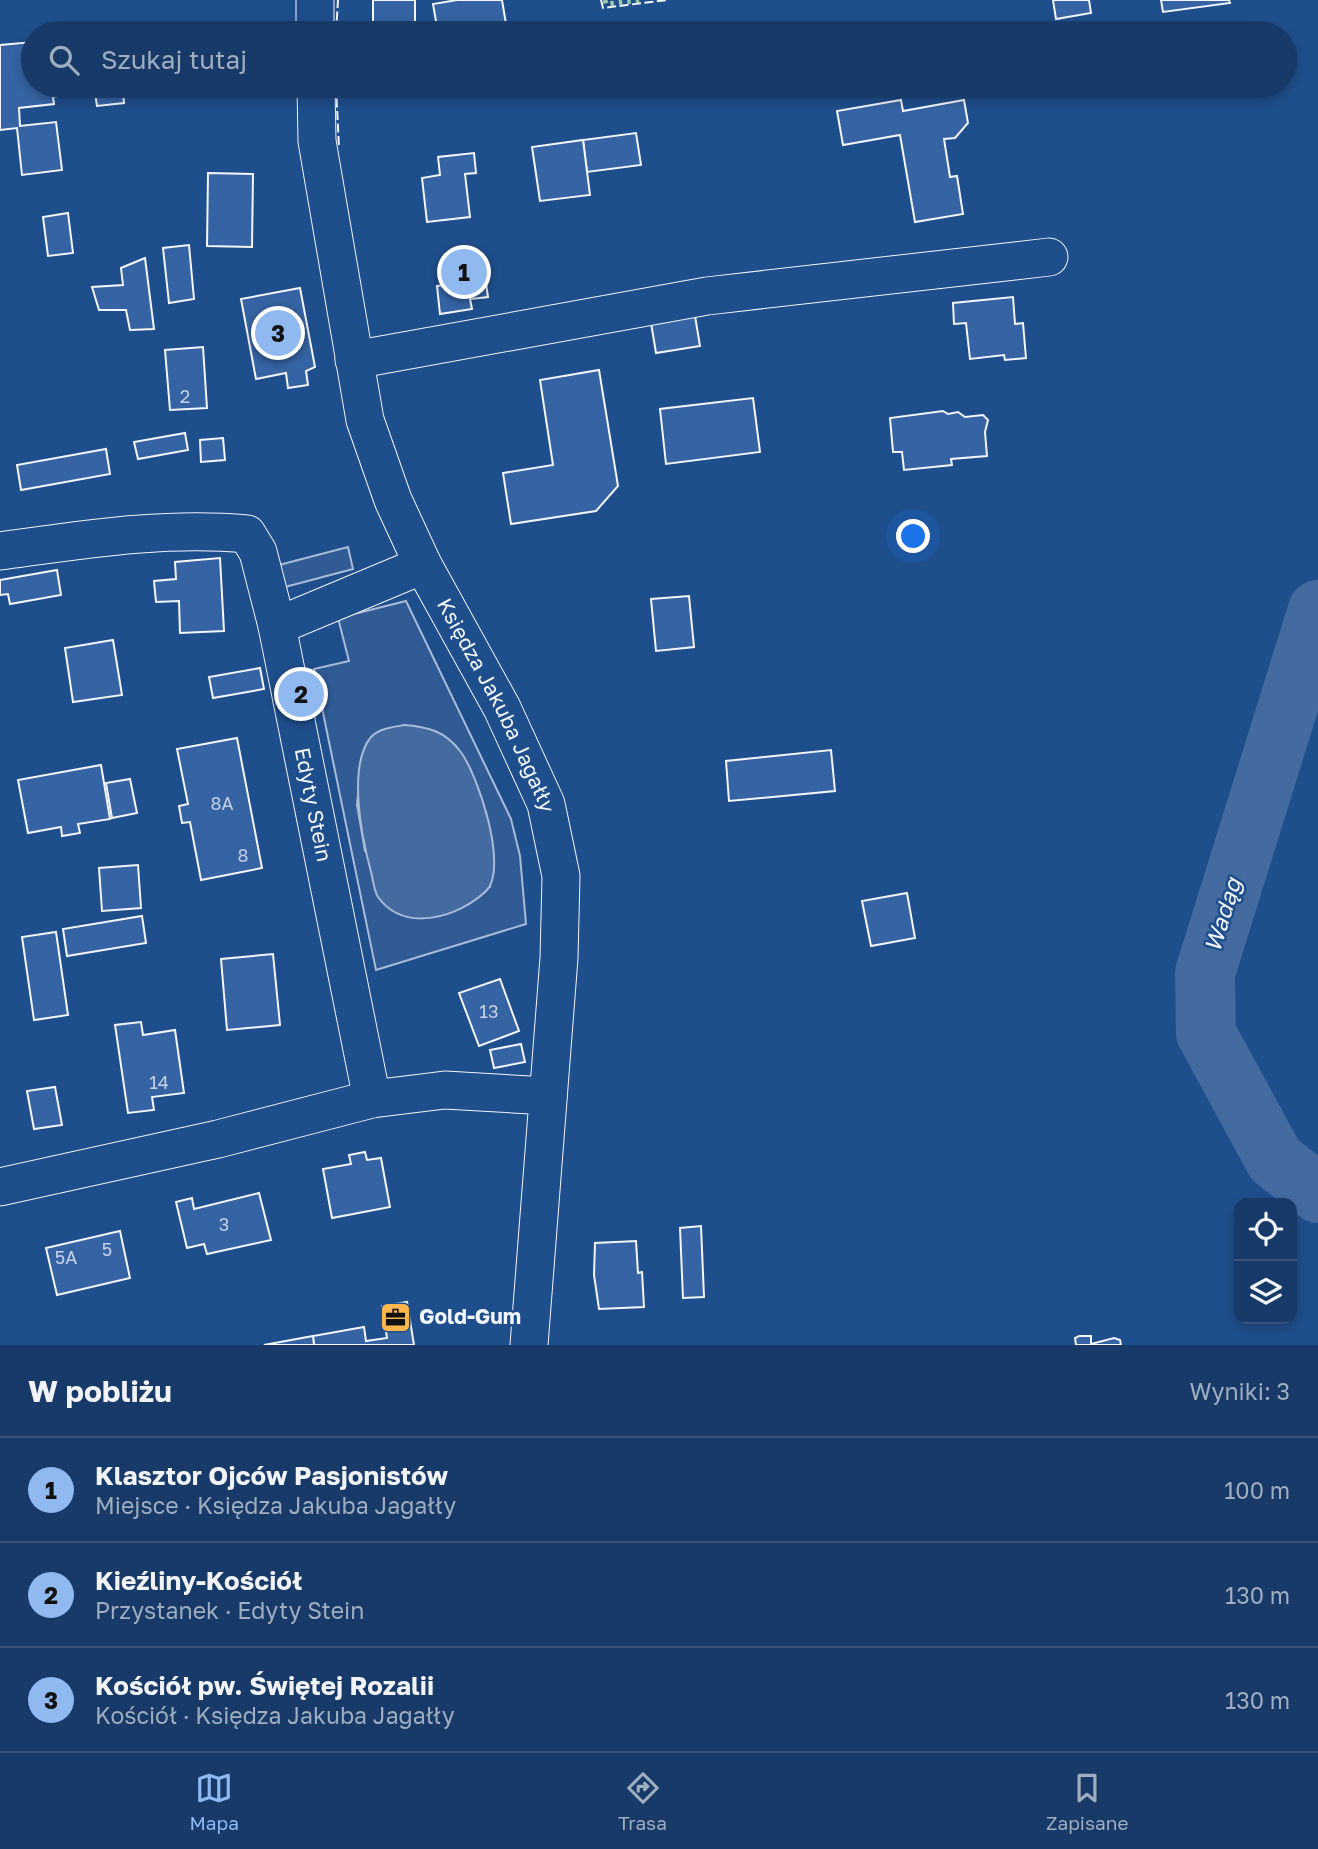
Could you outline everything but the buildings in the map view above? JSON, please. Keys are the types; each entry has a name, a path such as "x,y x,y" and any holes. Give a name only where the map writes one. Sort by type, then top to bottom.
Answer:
{"street":[{"path":"315,0 315,21"},
{"name":"Księdza Jakuba Jagałły","path":"316,98 317,141 365,420 393,500 423,565 502,708 546,804 561,876 559,958 529,1345"},
{"path":"354,360 707,296 1049,257"},
{"name":"Edyty Stein","path":"0,551 99,538 195,531 247,534 258,552 277,626 372,1099"},
{"path":"277,626 423,565"},
{"path":"0,1187 218,1139 372,1099 445,1090 548,1096"}],"shaded area":[{"path":"348,547 353,569 285,587 279,565"},
{"path":"406,601 511,819 520,856 526,924 376,970 314,669 349,661 338,618","holes":["361,762 486,812 494,860 490,887 365,851 357,805"]},
{"path":"405,725 436,731 460,751 475,779 493,843 492,879 486,891 462,908 432,918 402,915 389,908 378,897 367,858 361,822 358,784 364,750 371,737 378,732"}],"waterway":[{"name":"Wadąg","path":"1318,610 1205,973 1206,1033 1275,1160 1318,1193"}],"hedge":[{"path":"605,0 606,4 642,0"}],"fence":[{"path":"337,21 338,0"},
{"path":"601,0 603,8 667,0"},
{"path":"337,98 339,148"}],"place":[{"name":"Klasztor Ojców Pasjonistów","path":"464,272"},
{"name":"Kościół pw. Świętej Rozalii","path":"278,333"},
{"name":"Kieźliny-Kościół","path":"301,694"},
{"name":"Gold-Gum","path":"396,1317"}]}
